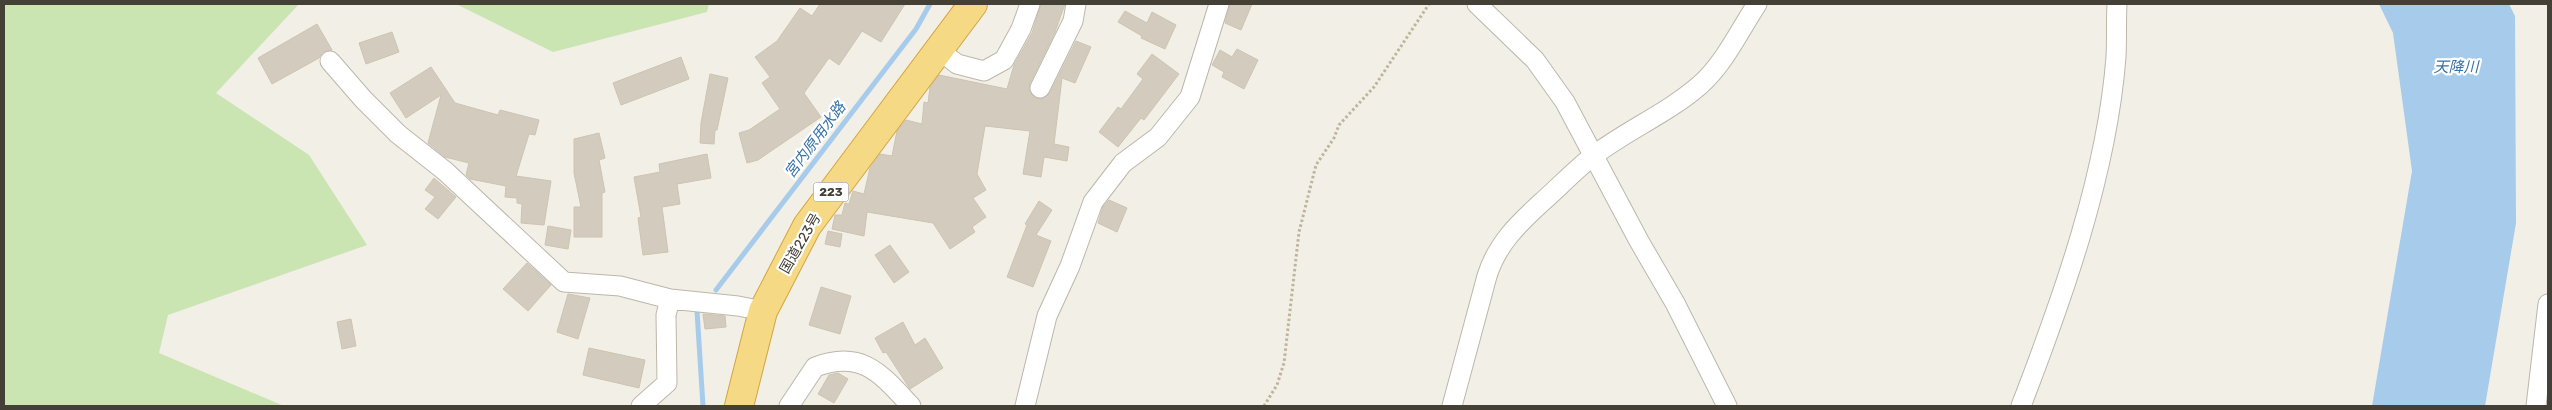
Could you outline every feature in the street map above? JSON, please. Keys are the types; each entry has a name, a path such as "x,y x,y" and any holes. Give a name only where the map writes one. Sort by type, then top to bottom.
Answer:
{"highway":[{"name":"国道223号","path":"739,406 763,311 806,226 874,133 973,4"}],"street":[{"path":"939,50 957,64 984,71 1004,60 1021,29 1030,4"},
{"path":"1040,88 1073,21 1076,4"},
{"path":"1025,406 1047,316 1070,266 1093,202 1123,163 1158,137 1190,97 1214,26 1219,4"},
{"path":"1478,4 1517,40 1543,69 1565,102 1639,241 1675,303 1727,406"},
{"path":"1452,406 1493,256 1521,221 1594,156 1681,100 1701,84 1715,68 1756,4"},
{"path":"2021,406 2058,305 2084,220 2098,162 2116,57 2117,4"},
{"path":"330,61 363,99 398,134 445,171 564,282 620,286 670,299 738,306 763,311"},
{"path":"641,406 667,383 666,315 670,299"},
{"path":"2536,406 2548,304"},
{"path":"789,406 814,367 844,360 859,361 888,382 911,406"}],"path":[{"path":"1264,406 1277,385 1284,363 1298,232 1316,165 1334,138 1339,125 1374,87 1429,4"}],"green space":[{"path":"4,4 299,4 216,93 309,155 367,245 168,315 159,353 284,406 4,406"},
{"path":"456,4 709,4 707,12 553,52"}],"water":[{"name":"天降川","path":"2379,4 2509,4 2515,16 2516,223 2485,406 2372,406 2412,171 2393,33"}],"building":[{"path":"820,4 905,4 881,42 862,31 839,65 829,58 804,93 821,117 758,160 747,163 739,133 749,130 780,109 762,83 770,77 755,57 777,41 800,8 812,16"},
{"path":"1041,4 1065,4 1055,32 1030,83 1029,89 1035,98 1041,99 1050,93 1076,41 1091,47 1075,83 1062,78 1054,144 1069,147 1067,161 1044,157 1041,177 1023,174 1030,131 985,126 977,174 986,190 973,198 986,217 972,227 975,232 950,249 933,223 867,212 864,236 832,229 835,215 842,215 845,203 849,204 853,191 864,194 870,168 880,154 892,156 897,131 906,120 922,124 924,102 928,103 930,87 939,75 1007,89 1014,65 1032,33"},
{"path":"1230,4 1252,4 1241,30 1225,23"},
{"path":"1125,11 1147,23 1152,12 1176,25 1165,49 1141,38 1142,36 1118,22"},
{"path":"317,24 332,50 323,52 319,58 272,84 258,58"},
{"path":"392,32 399,52 366,64 359,43"},
{"path":"1237,49 1258,60 1244,89 1222,77 1224,72 1212,65 1220,50 1232,57"},
{"path":"1152,54 1179,74 1144,120 1141,118 1118,147 1099,132 1118,107 1121,109 1143,79 1137,74"},
{"path":"681,57 689,79 621,105 613,83"},
{"path":"431,67 455,103 498,115 500,110 539,120 535,135 529,134 516,176 551,181 544,225 521,223 522,204 517,203 517,198 505,197 506,186 470,179 466,175 469,163 445,157 428,143 441,95 406,118 390,93"},
{"path":"710,74 728,78 717,130 715,130 714,144 700,143 701,123"},
{"path":"599,133 605,158 599,160 605,192 602,193 602,237 574,237 574,207 581,207 574,173 574,139"},
{"path":"707,154 711,178 677,184 680,204 662,207 668,252 643,255 638,218 641,217 634,177 660,172 659,164"},
{"path":"434,178 456,197 438,219 425,209 435,197 425,190"},
{"path":"1109,200 1127,208 1117,232 1098,223 1103,207"},
{"path":"1039,201 1052,210 1036,235 1051,241 1033,287 1007,277 1027,225 1025,224"},
{"path":"548,226 571,230 568,249 545,245"},
{"path":"828,231 842,234 840,247 825,244"},
{"path":"890,245 909,272 894,283 875,255"},
{"path":"527,263 551,285 528,311 503,289"},
{"path":"821,287 851,296 840,334 809,325"},
{"path":"568,294 590,298 578,339 557,332"},
{"path":"703,314 725,316 726,327 705,329"},
{"path":"351,319 356,346 342,349 337,322"},
{"path":"903,322 915,345 925,338 943,368 910,389 886,352 883,353 875,338"},
{"path":"589,348 645,360 639,388 583,375"},
{"path":"838,373 848,379 834,403 818,394 829,375"}],"waterway":[{"name":"宮内原用水路","path":"716,290 916,29 930,4"},
{"name":"宮内原用水路","path":"697,311 703,406"}]}
